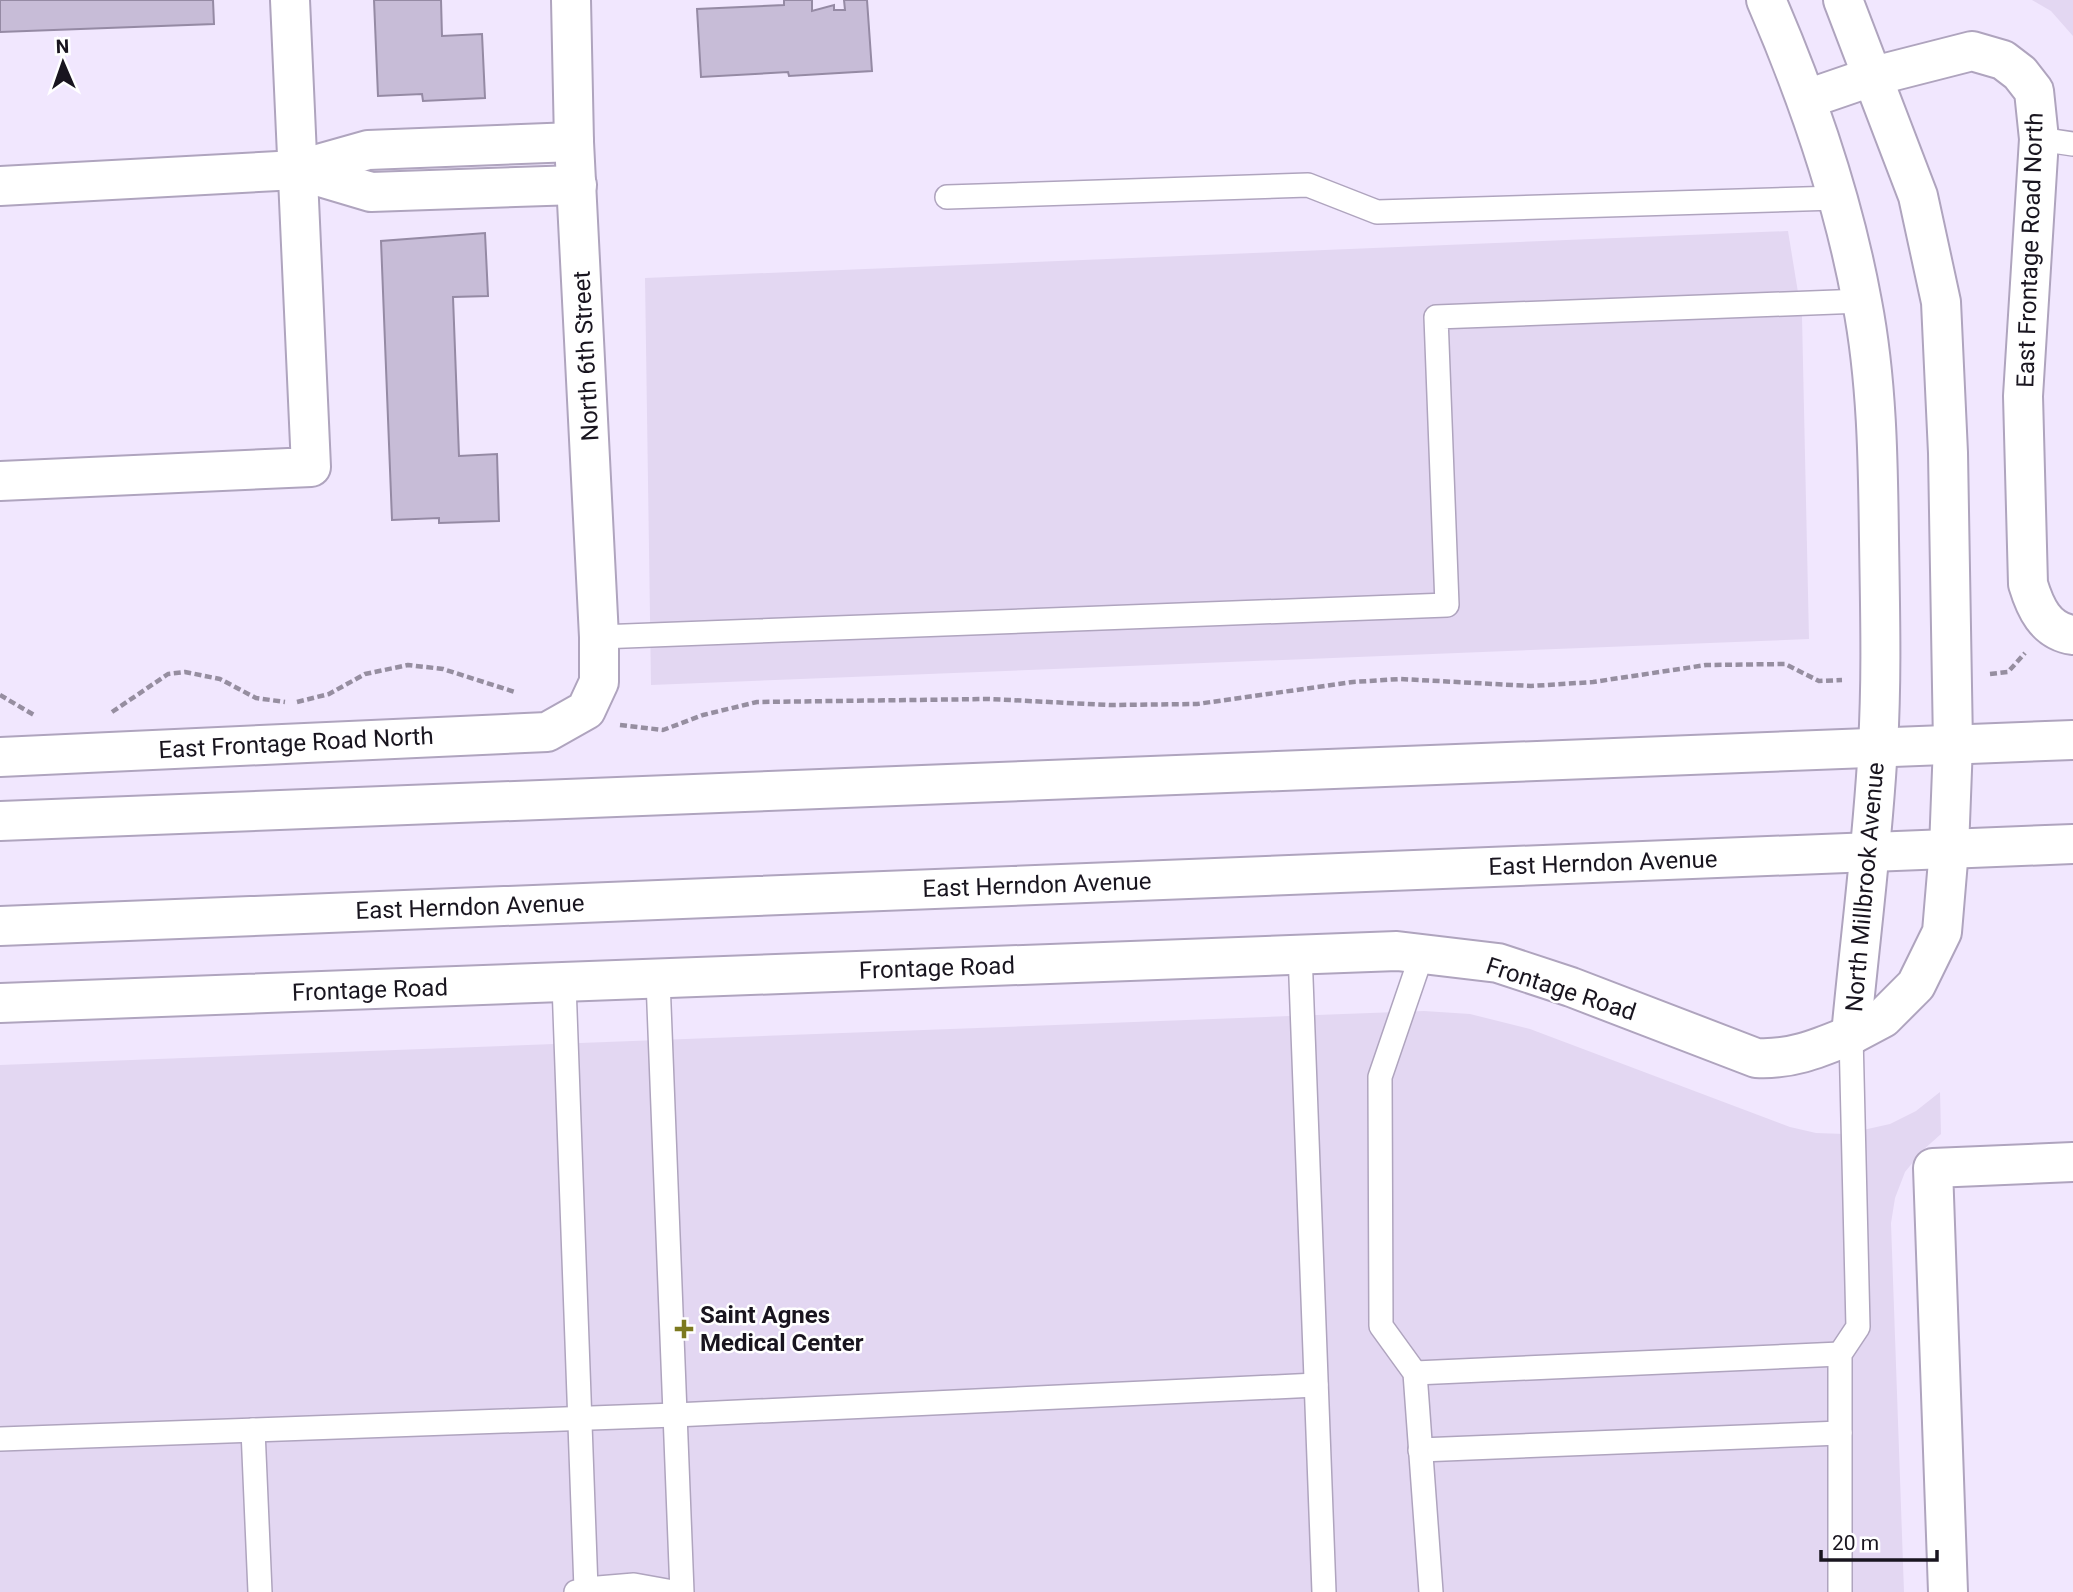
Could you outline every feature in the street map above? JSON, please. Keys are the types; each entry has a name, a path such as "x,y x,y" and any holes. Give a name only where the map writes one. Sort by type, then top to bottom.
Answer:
{"street":[{"path":"0,481 311,467 290,0"},
{"name":"North 6th Street","path":"571,0 574,142 599,637 599,682 586,710"},
{"name":"North Millbrook Avenue","path":"1766,0 1807,99 1862,301 1878,448 1881,680 1878,748 1851,1035"},
{"name":"North Millbrook Avenue","path":"1843,0 1918,196 1941,302 1948,453 1953,744 1949,849 1942,932 1931,961 1900,1002 1883,1018 1851,1035"},
{"name":"East Frontage Road North","path":"1807,99 1874,76 1972,51 2003,60 2020,73 2034,91 2056,142 2024,396 2028,584 2036,610 2049,624 2073,635"},
{"path":"0,186 297,170 368,150 574,142"},
{"path":"297,170 371,192 577,185"},
{"name":"East Frontage Road North","path":"0,757 547,732 586,710"},
{"path":"0,821 2073,740"},
{"name":"East Herndon Avenue","path":"0,926 2073,844"},
{"name":"Frontage Road","path":"0,1003 565,984 1300,952 1397,951 1498,963 1571,987 1756,1058 1779,1059 1808,1053 1851,1035"},
{"path":"1948,1592 1933,1168 2073,1162"}],"lane":[{"path":"947,197 1308,185 1377,212 1836,198"},
{"path":"599,637 1447,605 1436,317 1862,301"},
{"path":"1300,952 1324,1592"},
{"path":"1422,954 1380,1077 1381,1326 1415,1373 1431,1592"},
{"path":"658,980 682,1592"},
{"path":"565,984 581,1590 634,1585 673,1592"},
{"path":"1840,1592 1840,1354 1858,1327 1851,1035"},
{"path":"1415,1373 1840,1354"},
{"path":"0,1439 675,1415 1316,1385"},
{"path":"253,1430 260,1592"},
{"path":"1420,1450 1840,1433"}],"path":[{"path":"586,710 623,726 663,730 703,715 757,702 989,699 1109,705 1197,704 1353,682 1400,679 1531,686 1593,682 1706,665 1785,664 1819,681"},
{"path":"103,718 168,674 185,673 220,679 256,698 292,703 329,694 365,674 408,665 443,669 489,686 526,694"},
{"path":"0,695 46,722"}],"shaded area":[{"path":"2032,0 2073,0 2073,36 2051,11"},
{"path":"1788,231 1802,317 1809,639 651,685 645,278"},
{"name":"Saint Agnes Medical Center","path":"1424,1011 1470,1014 1530,1029 1790,1127 1816,1133 1845,1134 1890,1124 1916,1111 1940,1092 1941,1134 1922,1151 1905,1172 1895,1198 1891,1223 1904,1592 0,1592 0,1065"}],"building":[{"path":"0,0 213,0 214,24 0,32"},
{"path":"374,0 441,0 442,36 482,34 485,98 423,101 422,94 378,96"},
{"path":"784,0 812,0 812,11 834,5 834,10 845,10 844,0 867,0 872,71 701,77 697,9 784,5"},
{"path":"485,233 488,296 453,297 459,456 497,454 499,521 439,523 439,518 392,520 381,241"}],"place":[{"name":"Saint Agnes Medical Center","path":"684,1329"}]}
